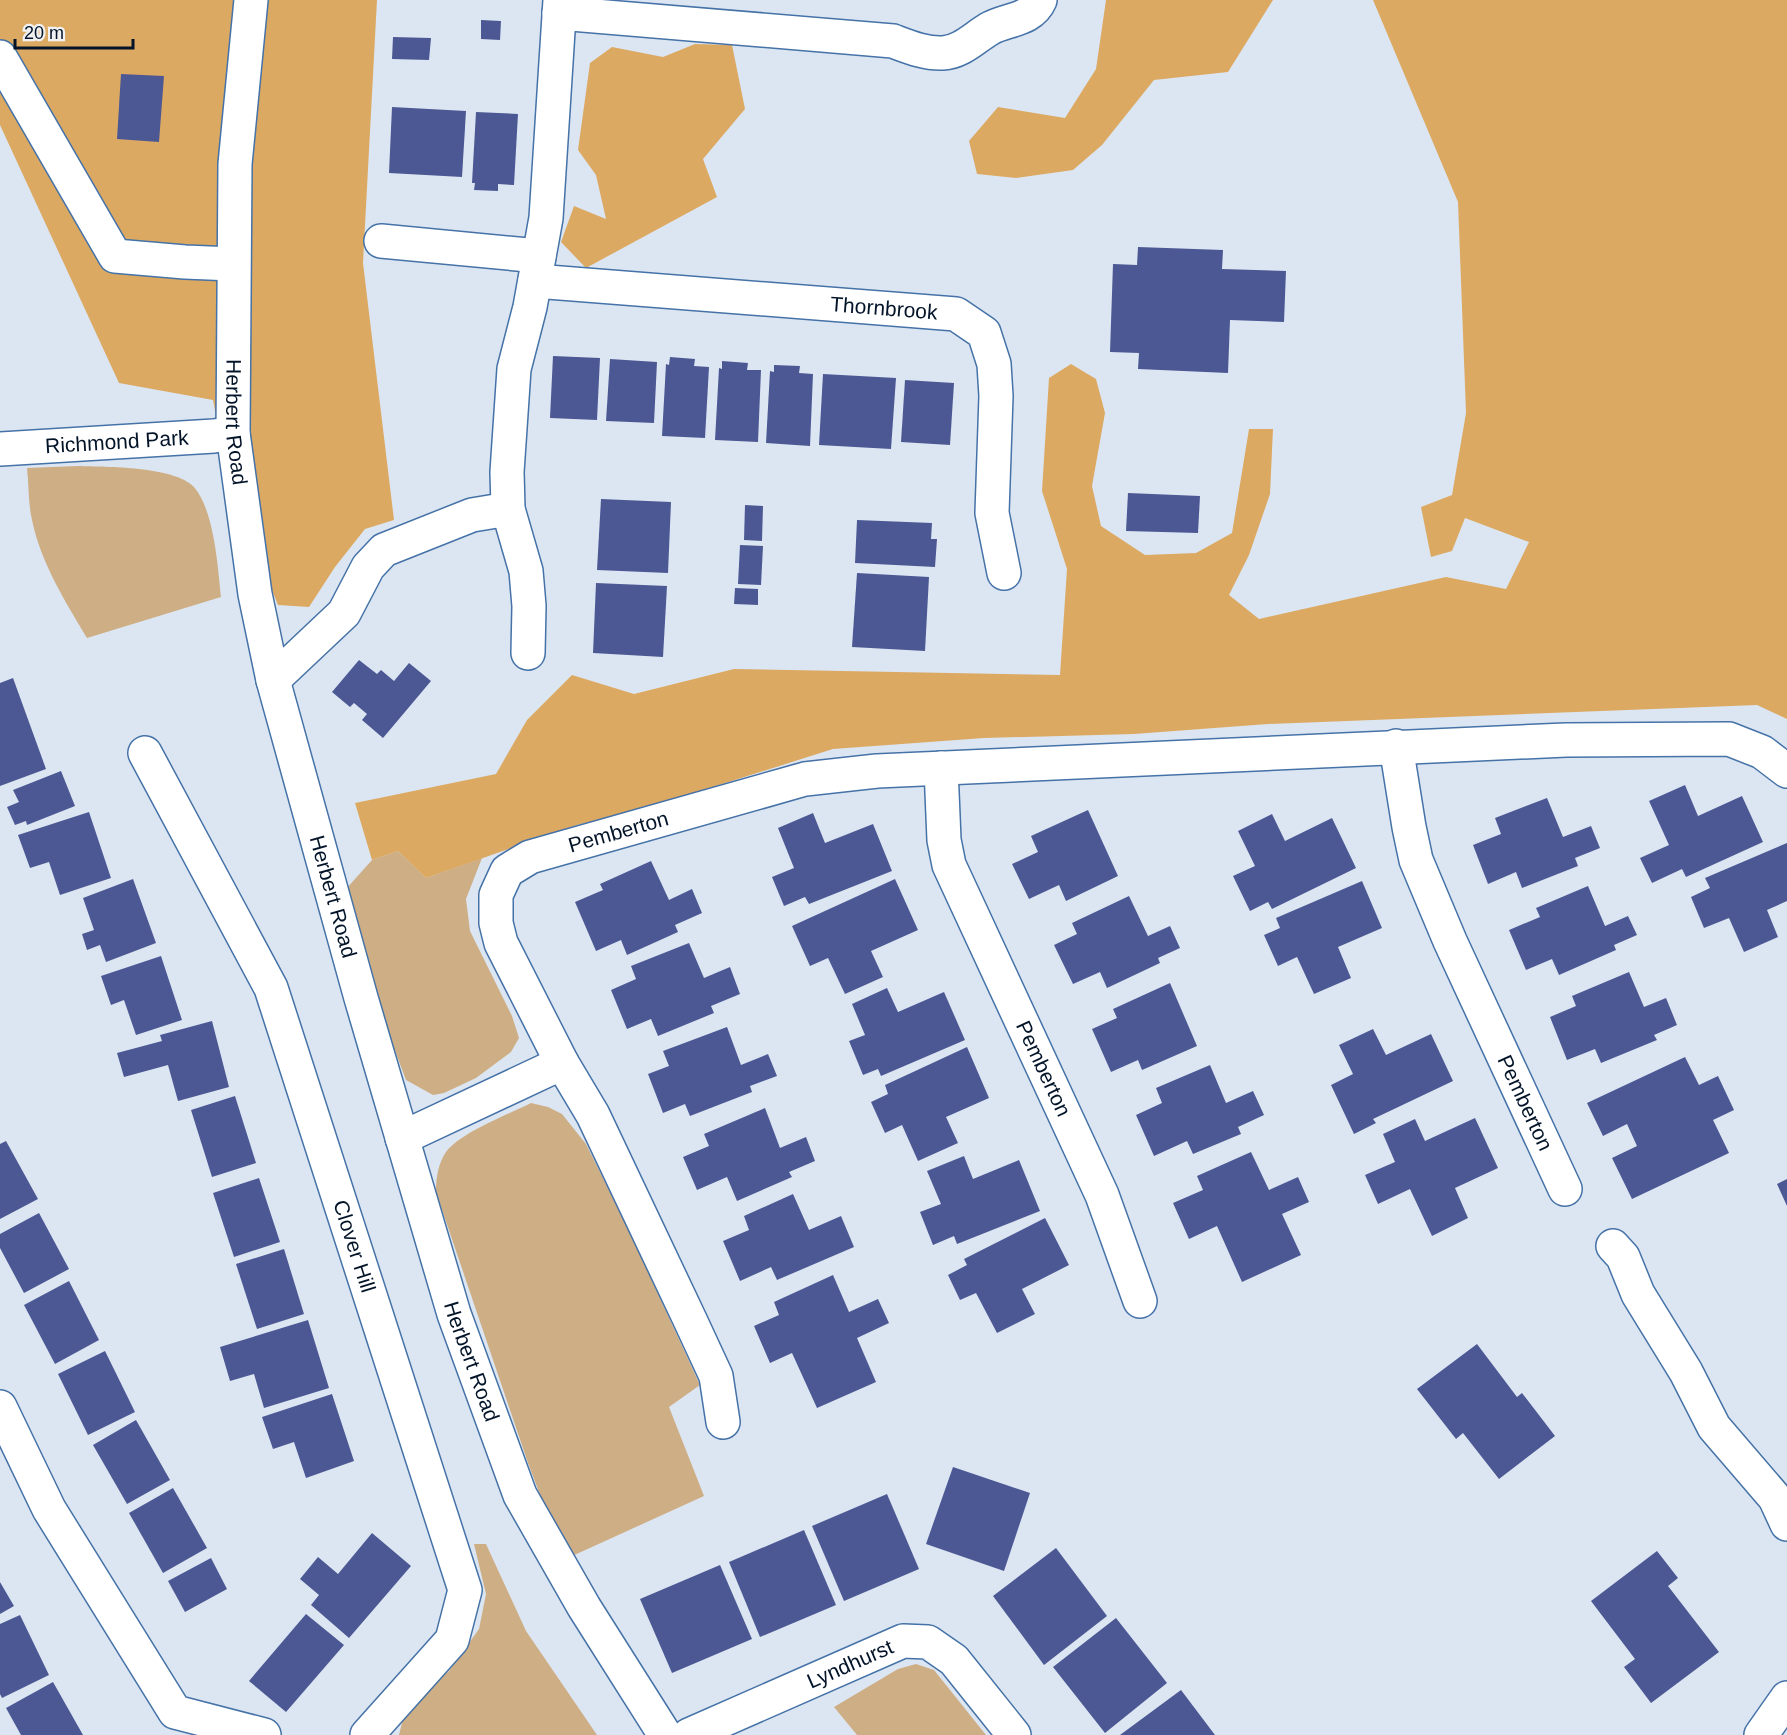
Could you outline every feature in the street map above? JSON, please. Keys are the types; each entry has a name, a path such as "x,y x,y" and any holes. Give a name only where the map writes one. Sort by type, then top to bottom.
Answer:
{"street":[{"name":"Herbert Road","path":"251,0 235,164 233,433 255,594 273,680 358,987 454,1314 520,1495 584,1607 665,1735"},
{"path":"528,653 529,606 526,571 507,508 507,472 514,369 546,218 559,7 893,41 922,51 944,53 964,47 991,28 1020,19 1037,7 1040,0"},
{"path":"0,57 115,256 233,264"},
{"name":"Thornbrook","path":"381,241 537,268 956,314 984,333 993,364 996,396 992,513 1005,573"},
{"name":"Richmond Park","path":"0,449 233,433"},
{"path":"273,680 344,613 368,567 384,550 472,515 507,508"},
{"name":"Pemberton","path":"723,1422 716,1376 706,1354 593,1115 562,1063 501,943 496,923 496,895 507,871 530,857 805,779 877,771 1396,746 1566,740 1729,740 1762,752 1787,771"},
{"name":"Pemberton","path":"1396,746 1408,827 1416,860 1450,941 1565,1190"},
{"name":"Clover Hill","path":"145,753 271,988 465,1590 452,1640 367,1735"},
{"name":"Pemberton","path":"941,768 944,840 949,865 1102,1195 1140,1301"},
{"path":"402,1138 562,1063"},
{"path":"1613,1246 1623,1257 1638,1294 1686,1372 1714,1427 1775,1498 1787,1524"},
{"path":"0,1407 49,1509 175,1712 264,1735"},
{"name":"Lyndhurst","path":"689,1735 903,1641 928,1642 954,1660 1014,1735"},
{"path":"1761,1735 1787,1698"}],"shaded area":[{"path":"0,0 377,0 363,263 394,520 365,529 335,567 309,607 278,605 229,485 213,400 119,383 0,125"},
{"path":"1106,0 1273,0 1228,72 1154,80 1102,145 1073,170 1016,178 977,174 969,141 998,107 1065,118 1096,69"},
{"path":"1373,0 1787,0 1787,719 1757,705 1268,724 1134,734 984,738 833,749 637,811 577,825 426,878 398,851 372,860 355,803 496,774 527,720 572,675 634,694 734,669 1060,675 1067,569 1042,491 1049,378 1071,364 1096,379 1105,413 1092,486 1101,526 1145,555 1196,553 1232,533 1249,429 1273,429 1270,494 1249,555 1229,595 1259,619 1446,577 1506,589 1529,542 1465,518 1452,551 1431,557 1421,507 1452,495 1466,413 1458,202"},
{"path":"695,44 732,45 745,109 703,159 717,197 586,268 561,242 574,206 606,219 596,175 578,150 590,63 612,47 663,57"},
{"path":"78,466 156,471 184,480 194,487 201,497 211,524 221,597 87,638 70,610 41,551 31,514 27,468"},
{"path":"398,851 426,878 482,858 466,899 470,931 512,1016 519,1038 511,1052 476,1078 444,1093 433,1095 406,1080 383,1019 346,889 372,860"},
{"path":"531,1103 548,1107 562,1114 586,1144 625,1222 700,1385 669,1407 704,1496 570,1557 548,1516 528,1463 436,1192 441,1161 453,1145 473,1131"},
{"path":"474,1544 486,1544 526,1631 597,1735 399,1735 404,1715 449,1671 479,1629 486,1594"},
{"path":"916,1664 934,1670 986,1735 857,1735 834,1707 898,1669"}],"building":[{"path":"481,20 501,21 500,40 481,39"},
{"path":"393,37 431,38 429,60 392,59"},
{"path":"121,74 164,76 159,142 117,139"},
{"path":"392,107 466,111 462,177 389,173"},
{"path":"476,112 518,114 514,185 498,184 498,191 474,190 475,183 472,183"},
{"path":"1138,247 1223,250 1222,269 1286,271 1284,322 1230,320 1228,373 1138,369 1139,353 1110,352 1113,264 1137,265"},
{"path":"553,356 600,358 597,420 550,418"},
{"path":"670,357 695,359 694,366 709,367 705,438 662,436 666,364 669,365"},
{"path":"610,359 657,362 654,423 606,421"},
{"path":"722,361 748,363 747,370 761,370 758,442 715,440 719,368 722,369"},
{"path":"774,365 800,366 799,373 813,374 810,446 766,443 770,371 774,372"},
{"path":"823,374 896,378 891,449 819,445"},
{"path":"905,380 954,383 950,445 901,442"},
{"path":"1128,493 1200,496 1198,533 1126,531"},
{"path":"601,499 671,502 668,573 597,570"},
{"path":"745,505 763,506 762,541 744,540"},
{"path":"857,520 932,523 931,539 937,539 935,567 855,563"},
{"path":"740,545 763,546 761,585 738,584"},
{"path":"857,573 929,577 925,651 852,647"},
{"path":"596,583 667,586 663,657 593,653"},
{"path":"735,588 758,589 758,605 734,604"},
{"path":"359,660 377,674 381,670 394,681 409,663 431,681 383,738 362,720 367,714 354,703 350,707 332,692"},
{"path":"13,678 46,769 0,786 0,683"},
{"path":"61,771 75,806 27,825 26,821 15,825 7,807 19,802 13,790"},
{"path":"1685,785 1698,816 1742,796 1763,842 1686,877 1682,869 1652,883 1640,858 1669,845 1649,801"},
{"path":"1547,798 1563,837 1591,826 1600,848 1575,858 1578,866 1522,888 1516,872 1488,884 1473,845 1501,834 1495,818"},
{"path":"1088,810 1118,876 1066,901 1059,885 1029,899 1012,864 1038,852 1031,836"},
{"path":"89,812 111,878 60,895 49,862 30,868 18,835"},
{"path":"813,813 825,843 873,824 892,871 809,904 805,897 784,906 772,877 794,868 778,828"},
{"path":"1272,814 1285,841 1332,818 1356,868 1272,909 1268,902 1250,911 1233,876 1255,866 1238,831"},
{"path":"1787,843 1787,901 1767,910 1778,937 1744,952 1729,918 1704,928 1691,897 1710,888 1705,878"},
{"path":"651,861 669,900 692,889 702,913 675,925 678,932 627,955 621,940 596,951 575,902 603,890 600,884"},
{"path":"133,879 156,943 106,962 100,945 87,950 82,934 94,930 83,898"},
{"path":"895,879 918,930 871,951 883,977 845,994 828,958 810,966 792,926"},
{"path":"1362,881 1382,928 1338,947 1351,978 1314,994 1297,957 1278,966 1264,935 1280,928 1276,918"},
{"path":"1588,886 1605,926 1628,916 1637,935 1614,945 1616,950 1559,975 1552,959 1526,970 1509,930 1540,917 1536,908"},
{"path":"1129,896 1148,936 1170,926 1180,948 1158,958 1160,963 1107,988 1100,972 1073,984 1054,945 1077,934 1072,923"},
{"path":"689,943 704,978 730,967 740,994 711,1006 714,1013 658,1036 651,1019 627,1029 611,990 636,979 631,966"},
{"path":"161,956 182,1020 136,1035 124,1000 111,1005 101,976"},
{"path":"1629,972 1644,1007 1666,998 1677,1025 1654,1035 1657,1040 1601,1063 1595,1049 1567,1060 1550,1017 1576,1006 1572,996"},
{"path":"1170,983 1197,1046 1142,1070 1138,1060 1111,1072 1092,1029 1117,1018 1113,1009"},
{"path":"887,988 898,1012 944,992 965,1040 881,1076 878,1069 863,1075 849,1041 865,1035 852,1004"},
{"path":"212,1021 229,1087 178,1101 168,1065 124,1077 117,1053 162,1041 160,1035"},
{"path":"727,1027 741,1065 768,1054 777,1076 750,1086 752,1092 690,1116 685,1104 663,1113 648,1074 669,1066 663,1051"},
{"path":"1373,1029 1386,1055 1431,1034 1453,1081 1373,1119 1376,1123 1354,1134 1331,1085 1353,1074 1339,1045"},
{"path":"967,1047 989,1098 946,1117 958,1143 918,1161 902,1125 885,1133 871,1102 888,1094 885,1085"},
{"path":"1685,1057 1699,1085 1718,1076 1734,1110 1713,1120 1729,1153 1632,1199 1612,1158 1637,1146 1627,1124 1603,1136 1587,1103"},
{"path":"1210,1065 1226,1103 1253,1091 1264,1115 1238,1127 1241,1134 1193,1154 1187,1141 1154,1156 1136,1115 1162,1103 1156,1088"},
{"path":"235,1096 256,1163 212,1177 191,1110"},
{"path":"765,1108 780,1148 806,1137 815,1161 789,1172 792,1177 737,1201 727,1177 697,1190 683,1157 709,1146 704,1134"},
{"path":"1475,1118 1498,1168 1455,1188 1468,1218 1432,1236 1410,1189 1378,1204 1365,1175 1395,1162 1383,1134 1415,1119 1425,1141"},
{"path":"6,1141 38,1199 0,1219 0,1144"},
{"path":"1251,1152 1269,1190 1298,1177 1309,1202 1282,1214 1301,1255 1242,1282 1217,1226 1189,1239 1173,1203 1203,1190 1197,1176"},
{"path":"964,1156 973,1179 1019,1160 1040,1211 957,1244 954,1236 933,1245 920,1212 941,1204 927,1171"},
{"path":"259,1178 280,1242 234,1257 213,1193"},
{"path":"1787,1179 1787,1206 1777,1184"},
{"path":"793,1194 809,1230 841,1216 854,1247 777,1280 771,1267 740,1281 723,1241 749,1230 744,1216"},
{"path":"39,1213 69,1269 24,1293 0,1248 0,1234"},
{"path":"1045,1218 1069,1265 1022,1289 1035,1314 997,1333 976,1293 960,1300 948,1275 967,1265 964,1259"},
{"path":"284,1249 304,1314 257,1329 236,1264"},
{"path":"833,1275 849,1312 878,1299 889,1323 857,1338 876,1382 817,1408 792,1353 770,1363 754,1326 779,1315 774,1302"},
{"path":"69,1281 99,1340 55,1364 24,1305"},
{"path":"308,1320 329,1388 264,1408 254,1374 230,1381 220,1347"},
{"path":"1477,1344 1517,1397 1522,1393 1555,1436 1499,1479 1463,1433 1456,1439 1417,1389"},
{"path":"105,1351 135,1412 88,1435 58,1374"},
{"path":"332,1394 354,1461 306,1478 294,1442 273,1449 262,1417"},
{"path":"136,1420 170,1480 127,1504 93,1445"},
{"path":"953,1467 1030,1493 1004,1571 926,1544"},
{"path":"173,1488 207,1548 163,1573 129,1513"},
{"path":"887,1494 919,1569 844,1601 812,1526"},
{"path":"804,1530 836,1605 760,1637 729,1562"},
{"path":"372,1533 411,1566 349,1638 311,1605 319,1595 300,1579 318,1557 338,1574"},
{"path":"1056,1548 1107,1616 1044,1665 993,1596"},
{"path":"1657,1551 1678,1578 1668,1586 1719,1652 1651,1703 1624,1667 1635,1659 1591,1601"},
{"path":"211,1558 227,1589 185,1612 168,1581"},
{"path":"720,1565 752,1639 672,1673 640,1599"},
{"path":"0,1582 14,1606 0,1614"},
{"path":"306,1614 344,1645 286,1712 249,1681"},
{"path":"20,1615 49,1675 2,1698 0,1694 0,1624"},
{"path":"1116,1618 1167,1683 1105,1733 1053,1667"},
{"path":"53,1682 83,1735 21,1735 6,1708"},
{"path":"1181,1690 1215,1735 1120,1735"}]}
